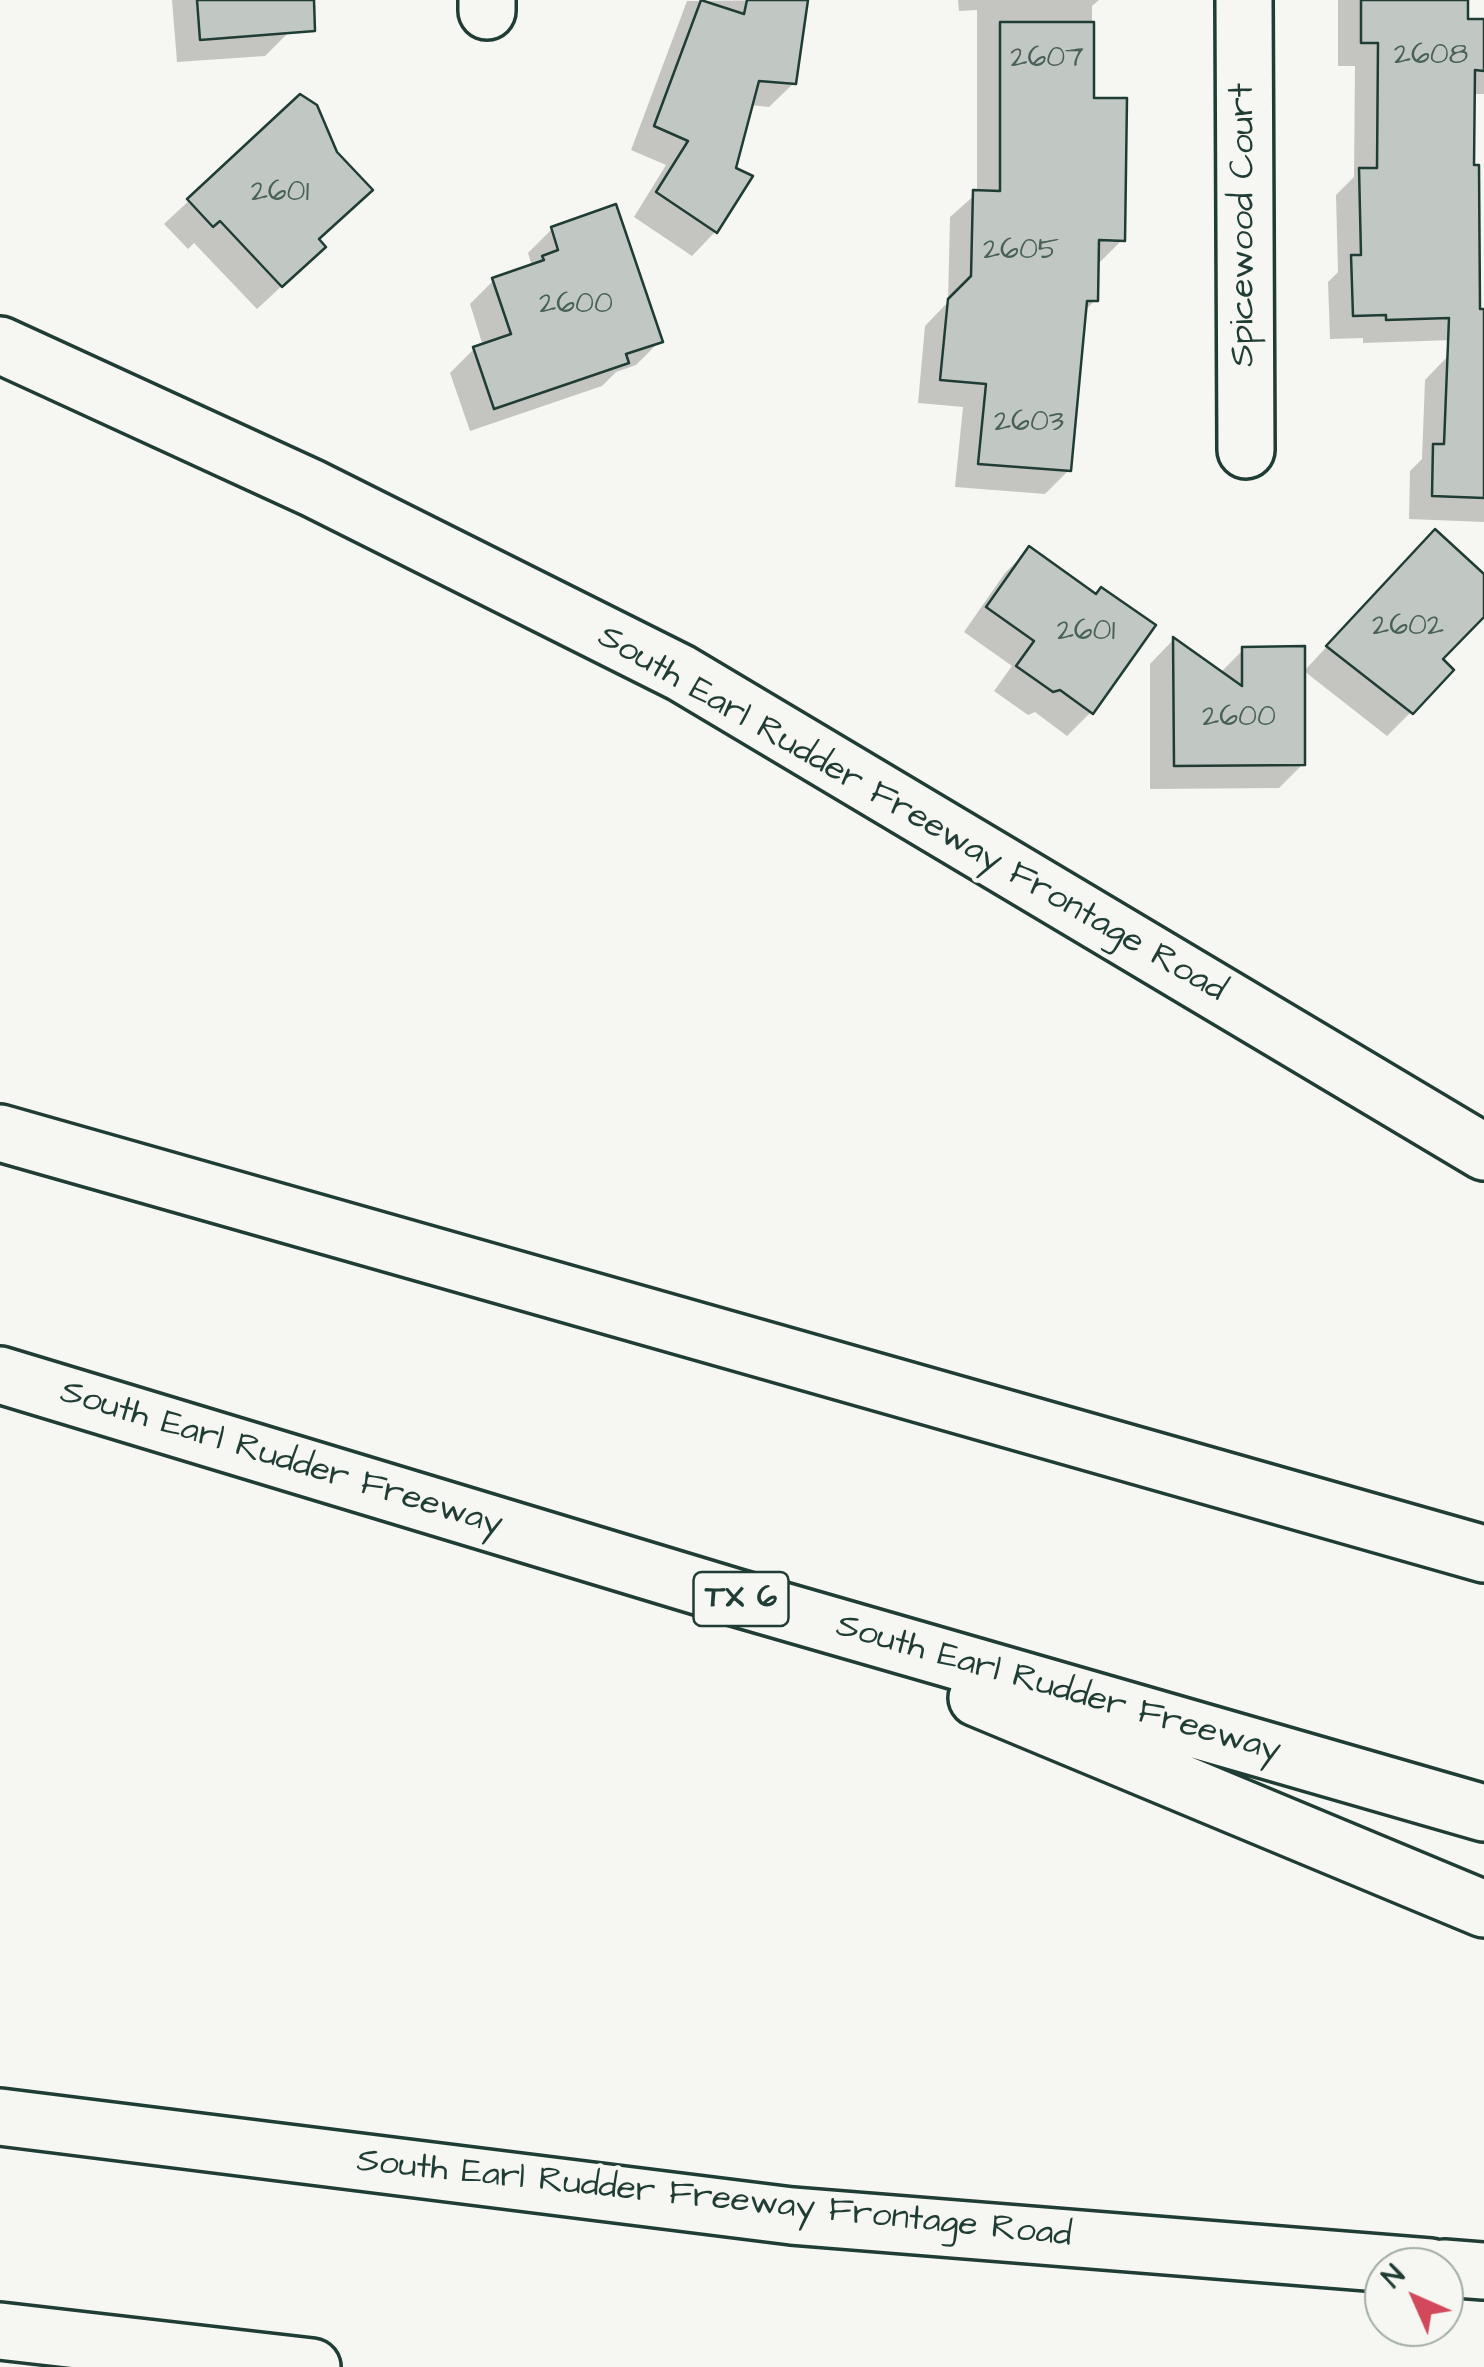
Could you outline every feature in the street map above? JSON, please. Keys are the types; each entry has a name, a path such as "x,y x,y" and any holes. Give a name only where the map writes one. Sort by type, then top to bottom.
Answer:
{"main road":[{"name":"Spicewood Court","path":"1244,0 1246,450"},
{"name":"South Earl Rudder Freeway Frontage Road","path":"0,345 312,488 680,673 1484,1152"},
{"path":"0,1133 1484,1554"},
{"name":"South Earl Rudder Freeway","path":"0,1375 734,1597 1484,1813"},
{"path":"734,1597 1484,1908"},
{"name":"South Earl Rudder Freeway Frontage Road","path":"0,2117 792,2216 1364,2262"},
{"path":"0,2331 254,2364 312,2367"}],"building":[{"path":"197,0 314,0 315,31 200,40"},
{"path":"701,0 744,14 747,0 808,0 796,84 759,81 736,168 753,176 717,233 656,192 688,141 654,126"},
{"path":"1361,0 1468,0 1468,19 1484,19 1484,71 1475,70 1474,165 1479,165 1480,309 1484,309 1484,498 1432,496 1433,444 1444,444 1449,318 1386,320 1386,315 1353,316 1351,255 1361,255 1359,168 1377,168 1378,43 1361,43"},
{"path":"1000,22 1094,22 1094,98 1127,98 1125,241 1099,240 1098,301 1087,301 1071,471 978,464 986,384 940,380 948,299 971,276 973,190 1000,191"},
{"path":"300,94 317,105 337,152 373,190 319,239 326,247 282,287 220,221 213,227 187,199"},
{"path":"616,204 663,342 626,354 629,363 494,409 473,347 511,334 492,278 544,260 542,256 558,250 551,227"},
{"path":"1435,529 1484,574 1484,617 1443,659 1454,670 1413,714 1326,646"},
{"path":"1029,546 1096,594 1101,587 1156,625 1093,714 1016,666 1034,641 986,607"},
{"path":"1173,637 1242,686 1242,647 1305,646 1305,765 1174,766"}]}
